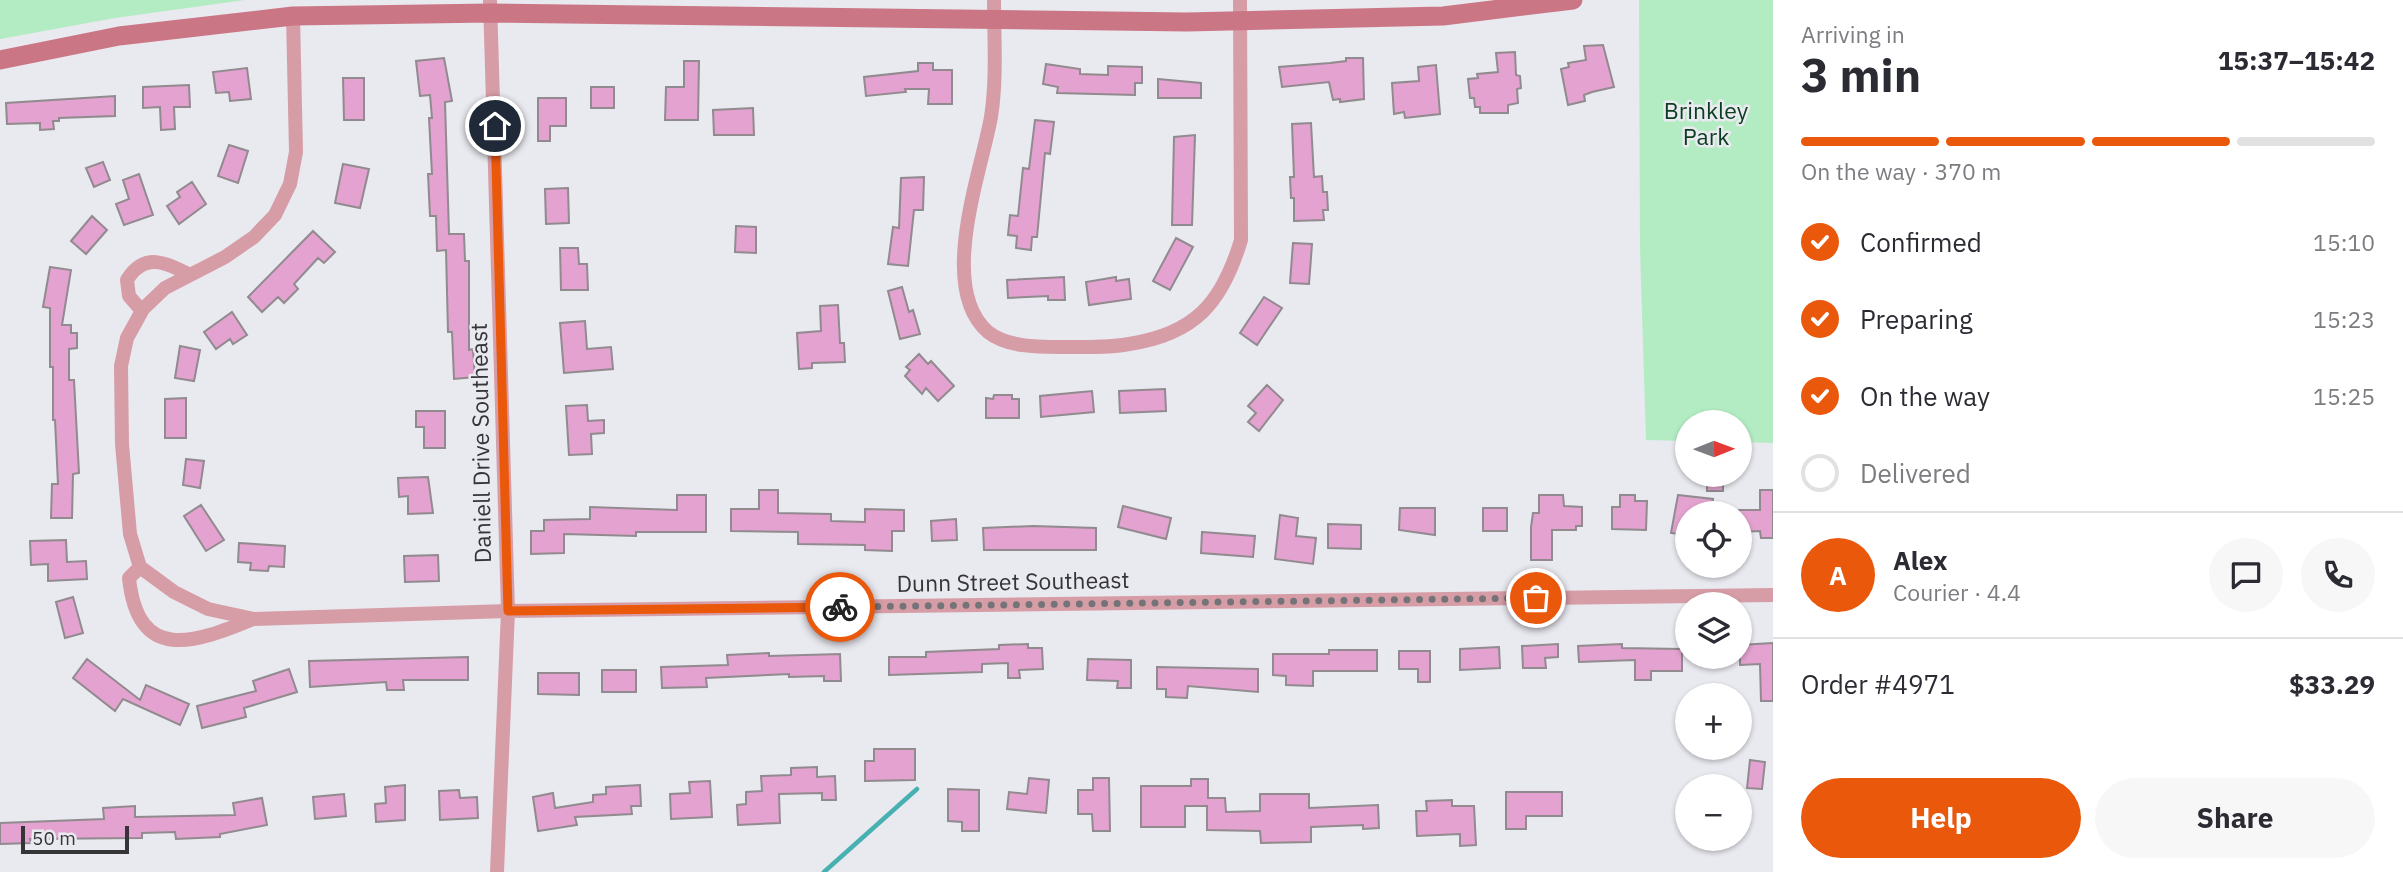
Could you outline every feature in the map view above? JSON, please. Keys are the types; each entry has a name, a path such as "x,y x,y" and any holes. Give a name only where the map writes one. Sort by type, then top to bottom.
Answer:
{"street":[{"path":"994,10 991,114 965,240 964,282 973,312 989,332 1013,344 1047,347 1119,346 1158,340 1191,323 1214,302 1231,271 1241,240 1240,0"},
{"path":"0,60 119,36 293,16 490,7 994,10 1240,21 1457,15 1573,0"},
{"name":"Daniell Drive Southeast","path":"490,7 508,611 496,872"},
{"path":"140,567 130,534 122,444 121,366 127,338 142,311 165,288 254,237 275,215 290,184 296,152 293,16"},
{"path":"142,311 129,296 127,280 134,268 148,261 166,262 190,275"},
{"name":"Dunn Street Southeast","path":"254,619 208,638 179,642 154,633 132,606 129,578 140,567 174,592 208,609 254,619 508,611 1773,595"}],"green space":[{"path":"0,0 245,0 115,18 0,39"},
{"name":"Brinkley Park","path":"1639,0 1773,0 1773,443 1752,442 1752,410 1675,410 1675,441 1646,440 1640,249"}],"building":[{"path":"1603,45 1614,87 1584,95 1585,101 1568,105 1561,69 1569,67 1568,63 1586,60 1584,46"},
{"path":"1515,52 1516,75 1520,76 1521,88 1517,89 1518,103 1508,105 1508,113 1480,113 1480,107 1475,107 1474,98 1470,98 1468,79 1478,78 1477,74 1498,72 1496,53"},
{"path":"444,58 452,101 445,102 449,234 464,234 465,261 469,261 469,350 473,349 475,377 454,379 452,332 448,332 446,250 437,251 436,216 430,216 430,95 420,96 416,61"},
{"path":"1346,58 1363,58 1364,99 1340,102 1340,99 1333,100 1329,82 1282,87 1279,67 1346,61"},
{"path":"684,61 699,61 698,120 665,120 666,87 684,87"},
{"path":"918,63 933,63 933,70 952,70 952,104 928,104 929,89 905,89 906,92 866,96 864,77 918,71"},
{"path":"1046,64 1080,69 1080,74 1108,75 1108,66 1142,67 1142,83 1135,83 1135,95 1057,93 1058,87 1043,84"},
{"path":"1436,65 1440,114 1405,118 1404,112 1394,114 1392,83 1419,81 1418,67"},
{"path":"247,68 251,99 230,101 229,92 216,93 213,72"},
{"path":"343,78 364,78 364,120 344,120"},
{"path":"1158,79 1201,83 1201,98 1158,98"},
{"path":"189,85 190,107 174,107 175,129 161,130 160,107 143,108 143,87"},
{"path":"591,87 614,87 614,108 591,108"},
{"path":"115,96 115,116 59,118 59,121 53,121 54,129 40,130 40,123 7,124 6,103"},
{"path":"538,98 566,98 566,126 550,126 550,141 538,141"},
{"path":"753,108 754,135 714,135 713,110"},
{"path":"1035,120 1054,122 1050,154 1045,153 1037,237 1032,237 1031,250 1016,248 1017,236 1008,235 1010,215 1018,216 1023,168 1029,169"},
{"path":"1311,123 1314,177 1322,176 1323,192 1327,192 1328,210 1323,210 1324,220 1294,221 1290,177 1294,177 1292,124"},
{"path":"1195,135 1192,225 1172,225 1174,137"},
{"path":"229,145 248,151 238,183 218,176"},
{"path":"103,162 110,180 94,187 86,168"},
{"path":"343,164 369,169 360,208 335,203"},
{"path":"139,174 153,215 124,225 116,204 129,199 123,180"},
{"path":"924,177 923,210 914,210 908,266 888,264 893,227 899,228 901,178"},
{"path":"192,182 206,204 179,224 167,206 180,197 177,192"},
{"path":"568,188 569,223 546,224 545,189"},
{"path":"92,216 107,230 86,254 71,241"},
{"path":"736,226 756,227 756,253 735,252"},
{"path":"313,231 335,252 324,263 318,258 294,284 298,289 284,303 278,297 262,312 248,297"},
{"path":"1176,238 1193,247 1170,290 1153,281"},
{"path":"1293,243 1312,244 1309,284 1290,283"},
{"path":"560,248 578,248 579,264 587,264 588,290 561,290"},
{"path":"50,267 71,270 62,325 71,325 71,333 77,333 77,348 69,349 69,380 74,380 79,473 73,474 72,518 51,518 52,484 58,484 53,420 53,367 50,367 50,308 43,307"},
{"path":"1064,277 1065,300 1048,300 1048,296 1008,298 1007,280"},
{"path":"1116,277 1116,281 1129,279 1131,299 1089,305 1086,282"},
{"path":"902,287 909,312 913,310 920,334 900,339 888,291"},
{"path":"1264,297 1282,308 1257,345 1240,333"},
{"path":"838,305 840,343 844,343 845,362 812,363 812,368 799,369 797,333 821,331 820,306"},
{"path":"232,312 247,335 233,344 230,339 216,349 204,332"},
{"path":"585,321 587,349 611,347 613,369 564,373 560,323"},
{"path":"180,346 200,350 194,381 175,378"},
{"path":"919,354 928,364 931,361 954,386 938,401 926,388 922,394 905,376 910,370 906,367"},
{"path":"1267,385 1283,400 1259,431 1248,422 1256,413 1248,406"},
{"path":"1165,389 1166,411 1120,413 1119,391"},
{"path":"1092,391 1094,412 1041,417 1040,396"},
{"path":"994,395 1012,395 1012,399 1019,399 1019,418 986,418 986,398 993,399"},
{"path":"186,398 186,438 165,438 165,399"},
{"path":"587,405 588,421 604,420 604,433 591,434 592,454 569,455 566,406"},
{"path":"416,411 445,411 445,448 424,448 424,427 416,427"},
{"path":"186,459 204,461 200,488 183,485"},
{"path":"428,477 433,513 408,514 408,496 399,497 398,478"},
{"path":"1707,487 1723,487 1723,491 1707,491"},
{"path":"759,490 778,490 778,513 831,514 831,521 865,522 865,509 904,510 904,531 892,531 892,551 865,550 865,545 798,544 798,532 731,531 731,509 759,509"},
{"path":"1760,490 1773,490 1773,538 1761,538 1760,531 1752,531 1752,510 1760,510"},
{"path":"677,495 706,495 706,532 636,532 636,536 564,534 564,553 531,554 531,531 544,531 544,520 590,519 590,507 677,510"},
{"path":"1539,495 1563,495 1564,506 1582,507 1582,526 1576,526 1576,530 1552,530 1552,560 1531,560 1531,527 1533,513 1539,513"},
{"path":"1620,495 1635,495 1635,501 1647,501 1646,530 1612,529 1612,507 1620,507"},
{"path":"1678,495 1713,499 1713,501 1677,501"},
{"path":"201,505 224,540 206,551 184,516"},
{"path":"1123,506 1171,518 1166,539 1118,527"},
{"path":"1400,508 1435,508 1435,535 1399,530"},
{"path":"1483,508 1507,508 1507,531 1483,531"},
{"path":"1675,511 1675,534 1671,533"},
{"path":"1280,515 1298,518 1296,536 1316,538 1313,564 1275,559"},
{"path":"956,519 957,540 932,541 931,521"},
{"path":"1328,524 1361,525 1361,549 1328,548"},
{"path":"983,528 1096,528 1096,550 984,550"},
{"path":"1202,532 1255,536 1253,557 1201,553"},
{"path":"66,540 67,562 86,561 87,579 48,581 48,564 31,565 30,541"},
{"path":"239,543 285,546 284,567 269,566 268,571 250,570 251,563 238,562"},
{"path":"438,555 439,581 405,582 404,556"},
{"path":"73,597 83,633 65,638 56,602"},
{"path":"1773,643 1773,701 1761,701 1760,664 1752,664 1752,644"},
{"path":"1028,644 1028,648 1042,648 1043,669 1019,670 1020,678 1008,678 1008,663 982,664 982,672 889,675 889,657 926,657 926,652 999,649 999,645"},
{"path":"1558,644 1558,657 1545,658 1546,668 1523,668 1522,646"},
{"path":"1622,644 1622,648 1675,649 1675,669 1682,671 1651,671 1651,680 1635,680 1635,660 1579,662 1578,646"},
{"path":"1499,647 1500,668 1460,670 1460,649"},
{"path":"1329,650 1377,650 1377,671 1313,671 1313,686 1286,685 1286,676 1273,675 1273,654 1329,654"},
{"path":"1399,651 1430,651 1430,682 1418,682 1418,669 1399,669"},
{"path":"769,653 769,656 840,654 841,681 824,681 824,676 789,677 789,674 706,678 707,687 662,688 661,667 728,665 727,655"},
{"path":"468,657 468,680 403,680 404,690 387,690 386,682 310,687 309,661"},
{"path":"87,659 140,700 146,685 189,704 180,725 123,699 115,711 73,678"},
{"path":"1088,659 1131,660 1131,688 1117,688 1118,681 1087,680"},
{"path":"1157,667 1258,669 1258,692 1188,686 1187,698 1166,697 1166,689 1157,689"},
{"path":"289,669 297,692 244,708 246,717 202,728 197,706 256,691 253,681"},
{"path":"602,670 636,670 636,692 602,692"},
{"path":"538,673 579,673 579,695 538,694"},
{"path":"874,749 915,749 915,780 865,781 865,761 874,761"},
{"path":"1750,760 1765,762 1762,789 1752,788 1752,774 1748,774"},
{"path":"817,767 817,777 835,776 836,800 822,800 822,793 779,794 780,823 738,825 737,805 746,804 746,792 762,791 761,776 791,775 791,768"},
{"path":"1029,778 1049,780 1046,813 1007,809 1009,792 1027,794"},
{"path":"1093,778 1109,778 1110,831 1093,831 1092,814 1078,814 1078,790 1093,790"},
{"path":"1191,779 1208,779 1208,798 1225,798 1226,812 1260,811 1260,794 1309,794 1309,808 1378,805 1379,828 1363,829 1363,825 1311,827 1311,842 1261,843 1260,831 1207,830 1207,806 1185,806 1185,827 1141,827 1141,786 1191,786"},
{"path":"710,781 712,817 671,819 670,794 690,793 689,782"},
{"path":"405,785 405,820 376,822 375,804 386,803 385,787"},
{"path":"640,785 641,806 631,806 632,814 575,817 577,825 538,831 533,797 553,793 555,808 593,802 593,795 606,794 606,787"},
{"path":"948,789 979,790 979,831 962,831 962,822 948,821"},
{"path":"459,790 460,798 477,797 478,818 440,820 439,791"},
{"path":"1506,792 1562,792 1562,816 1526,816 1526,829 1506,829"},
{"path":"344,794 346,816 315,819 313,797"},
{"path":"262,798 267,825 220,834 220,837 176,839 175,832 142,833 142,838 30,839 31,843 0,844 0,823 104,819 103,808 135,806 135,817 235,815 233,803"},
{"path":"1452,800 1452,806 1474,806 1476,845 1460,846 1460,834 1417,836 1416,811 1427,811 1426,801"}],"waterway":[{"path":"824,872 917,789"}],"way so far":[{"path":"840,607 1536,598"}],"route":[{"path":"495,126 508,611 840,607"}]}
